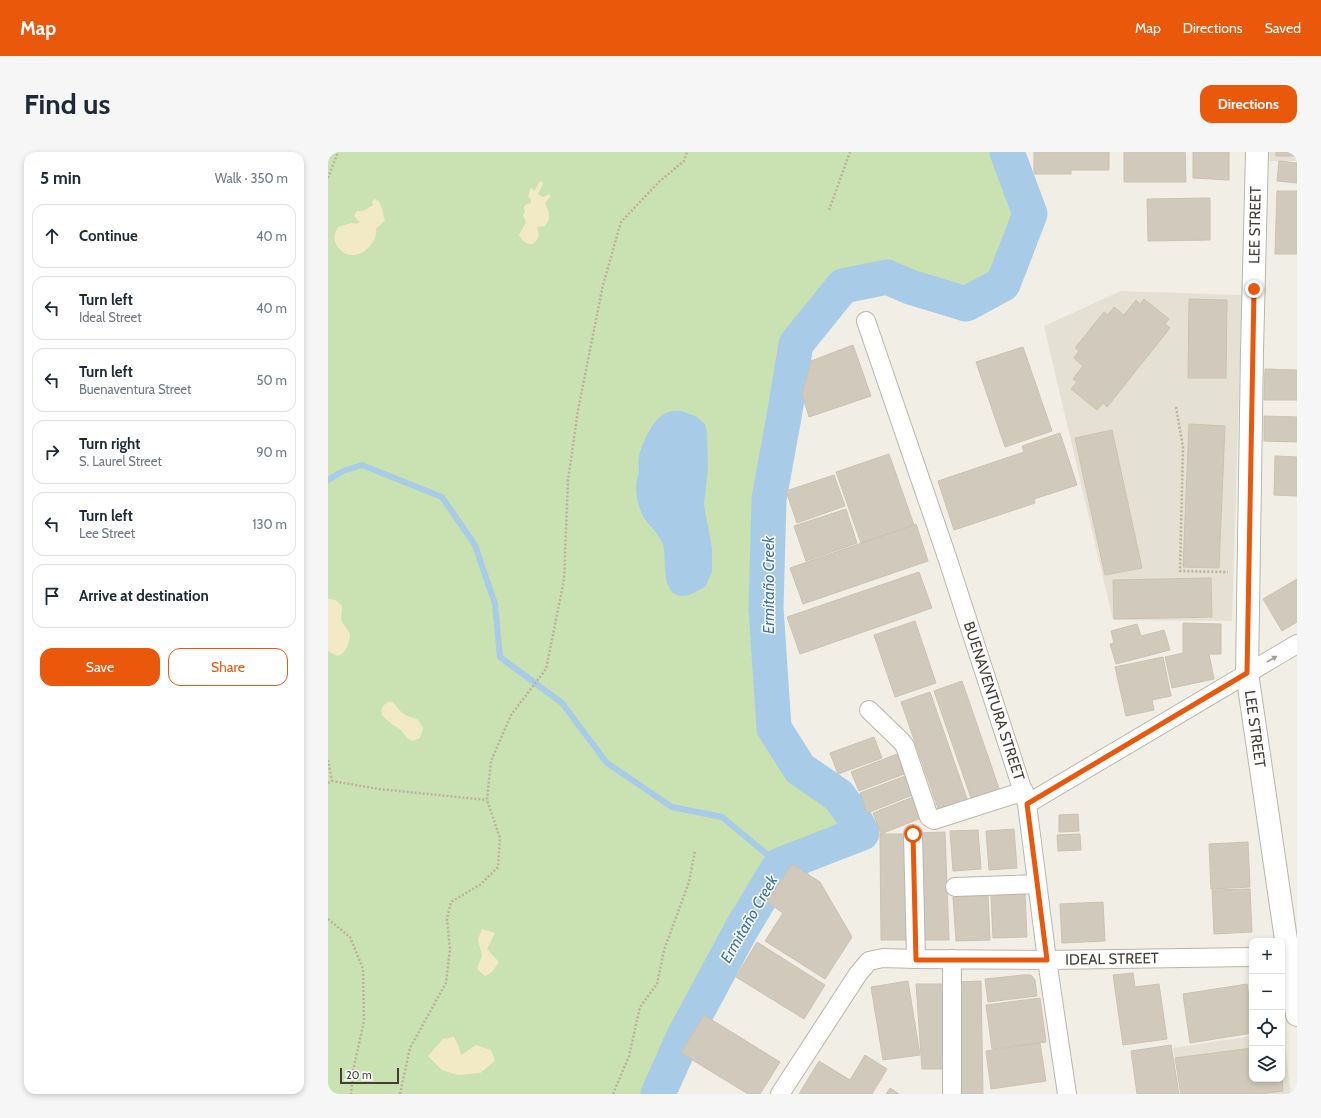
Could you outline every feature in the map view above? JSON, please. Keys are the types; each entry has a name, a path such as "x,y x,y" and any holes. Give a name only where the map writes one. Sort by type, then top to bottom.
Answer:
{"street":[{"name":"LEE STREET","path":"1257,152 1247,673 1297,1015"},
{"name":"BUENAVENTURA STREET","path":"866,321 947,557 1025,798 1067,1094"},
{"path":"869,710 901,741 904,746 929,817 934,820 1025,798 1297,644"},
{"path":"913,834 916,960"},
{"path":"956,888 1037,884"},
{"name":"IDEAL STREET","path":"780,1094 858,974 869,961 883,958 916,960 1047,960 1249,957"},
{"path":"952,959 952,1094"}],"path":[{"path":"328,178 338,152"},
{"path":"400,1094 410,1048 446,983 450,949 447,919 451,902 480,884 498,867 500,838 487,800 491,761 511,715 546,669 564,580 568,480 578,410 603,285 621,222 660,181 684,161 687,152"},
{"path":"828,210 850,152"},
{"path":"1176,407 1183,447 1180,570 1224,572"},
{"path":"328,760 332,781"},
{"path":"328,782 332,781 379,789 487,800"},
{"path":"613,1094 629,1056 640,1007 657,984 664,950 689,882 695,851"},
{"path":"328,918 350,937 363,969 364,1021 353,1071 351,1094"}],"shaded area":[{"path":"1269,152 1297,152 1297,161 1270,161"},
{"path":"1121,291 1242,295 1232,621 1113,620 1044,326"},
{"path":"1249,1036 1249,1082 1285,1082 1285,1047 1291,1094 1180,1094 1173,1048"}],"green space":[{"path":"328,152 1007,152 1030,214 1003,284 966,304 910,287 843,286 796,344 769,499 766,608 774,728 800,769 838,795 851,812 862,833 780,865 742,928 684,1036 658,1094 328,1094"}],"sand":[{"path":"540,181 543,184 538,194 543,197 549,194 551,196 545,203 549,212 549,217 545,226 537,227 539,236 537,240 532,244 529,244 519,235 526,222 523,215 525,212 525,205 531,203 531,200 529,197 528,198 530,189 533,188 533,191 535,190"},
{"path":"375,199 381,205 385,220 376,229 373,242 363,252 356,255 350,255 343,252 336,244 335,239 338,227 360,222 354,216 357,211 364,210 373,205 372,201"},
{"path":"328,599 336,600 342,606 341,620 350,634 345,650 337,656 328,651"},
{"path":"388,702 393,702 402,713 417,719 423,729 420,738 412,741 382,715 381,710"},
{"path":"482,929 495,933 487,949 499,962 492,972 485,976 477,969 482,956 478,939"},
{"path":"454,1037 461,1055 476,1045 491,1050 495,1061 480,1073 458,1075 442,1070 428,1056 443,1039"}],"water":[{"path":"672,411 682,411 697,417 705,424 707,434 708,468 704,505 712,548 712,571 706,586 691,594 683,596 675,594 668,585 665,571 663,545 659,536 643,517 638,504 636,492 640,453 644,441 656,421 664,414"}],"building":[{"path":"1034,152 1109,152 1109,170 1071,170 1071,174 1034,174"},
{"path":"1124,152 1185,152 1186,182 1124,182"},
{"path":"1193,152 1229,152 1229,180 1193,178"},
{"path":"1276,152 1297,152 1297,156 1276,156"},
{"path":"1279,161 1297,163 1297,183 1277,181"},
{"path":"1277,191 1297,191 1297,254 1275,254"},
{"path":"1210,198 1210,240 1148,241 1147,199"},
{"path":"1144,299 1169,319 1165,324 1170,328 1107,407 1103,403 1097,410 1071,389 1077,382 1073,379 1083,366 1074,358 1079,351 1075,348 1104,312 1108,315 1114,307 1124,315 1136,300 1140,304"},
{"path":"1189,299 1227,300 1226,378 1188,378"},
{"path":"853,345 871,396 809,417 802,394 811,361"},
{"path":"1023,347 1052,431 1005,447 976,362"},
{"path":"1265,369 1297,370 1297,400 1264,400"},
{"path":"1264,416 1297,417 1297,442 1264,441"},
{"path":"1189,424 1225,426 1219,568 1183,567"},
{"path":"1112,430 1142,568 1105,575 1075,438"},
{"path":"1060,433 1077,485 1034,499 1035,503 954,530 938,481 1024,452 1022,446"},
{"path":"889,454 914,525 861,543 836,472"},
{"path":"1275,456 1297,457 1297,496 1274,495"},
{"path":"834,475 845,506 797,523 786,491"},
{"path":"846,509 857,543 806,561 794,526"},
{"path":"916,524 928,561 803,604 790,568"},
{"path":"919,572 932,608 800,654 787,617"},
{"path":"1211,578 1212,617 1114,619 1113,580"},
{"path":"1297,579 1297,622 1282,631 1263,599"},
{"path":"915,621 936,683 895,697 874,635"},
{"path":"1183,623 1221,624 1221,654 1209,654 1214,679 1172,688 1165,657 1183,653"},
{"path":"1137,624 1141,636 1164,630 1170,650 1116,664 1110,644 1114,643 1111,631"},
{"path":"1163,657 1171,696 1152,700 1154,710 1126,716 1115,667"},
{"path":"962,681 1001,794 973,804 934,691"},
{"path":"930,692 970,807 941,817 901,702"},
{"path":"874,737 882,758 838,774 830,753"},
{"path":"897,754 904,774 859,791 851,772"},
{"path":"908,775 915,794 867,813 860,793"},
{"path":"913,797 921,818 881,834 873,813"},
{"path":"1078,814 1079,831 1059,832 1059,815"},
{"path":"1014,829 1017,868 989,870 986,831"},
{"path":"978,830 981,869 953,871 950,831"},
{"path":"945,832 949,940 921,940 918,833"},
{"path":"880,834 909,834 910,940 881,940"},
{"path":"1080,834 1081,850 1058,851 1057,835"},
{"path":"1248,842 1250,887 1211,889 1209,844"},
{"path":"792,864 820,882 852,937 825,979 765,941 783,913 767,902"},
{"path":"1250,889 1252,932 1214,934 1212,890"},
{"path":"1025,894 1027,937 993,938 991,896"},
{"path":"988,896 990,940 956,941 953,897"},
{"path":"1103,902 1105,941 1062,943 1060,904"},
{"path":"757,942 825,985 804,1019 736,977"},
{"path":"1133,973 1135,987 1159,984 1167,1039 1123,1045 1113,975"},
{"path":"1031,975 1035,980 1037,996 988,1002 985,979"},
{"path":"908,981 920,1055 883,1060 871,987"},
{"path":"981,981 983,1094 955,1094 953,982"},
{"path":"916,984 946,984 947,1069 922,1069"},
{"path":"1247,984 1249,997 1249,1033 1190,1043 1183,994"},
{"path":"1040,998 1046,1042 992,1049 986,1005"},
{"path":"704,1015 780,1062 760,1094 748,1094 681,1053"},
{"path":"1040,1043 1046,1081 991,1089 986,1051"},
{"path":"1171,1045 1179,1094 1137,1094 1131,1051"},
{"path":"1249,1048 1249,1082 1282,1082 1283,1091 1260,1094 1181,1094 1175,1058"},
{"path":"865,1055 887,1069 872,1094 799,1094 819,1061 850,1080"},
{"path":"890,1088 899,1094 886,1094"}],"waterway":[{"name":"Ermitaño Creek","path":"658,1094 684,1036 742,928 780,865 862,833 851,812 838,795 800,769 774,728 766,608 769,499 796,344 843,286 887,277 910,287 966,304 1003,284 1030,214 1007,152"},
{"path":"328,480 343,471 362,465 442,497 475,545 495,604 500,657 562,703 607,763 672,807 722,817 780,865"}],"route":[{"path":"913,834 916,960 1047,960 1027,804 1247,673 1254,289"}]}
